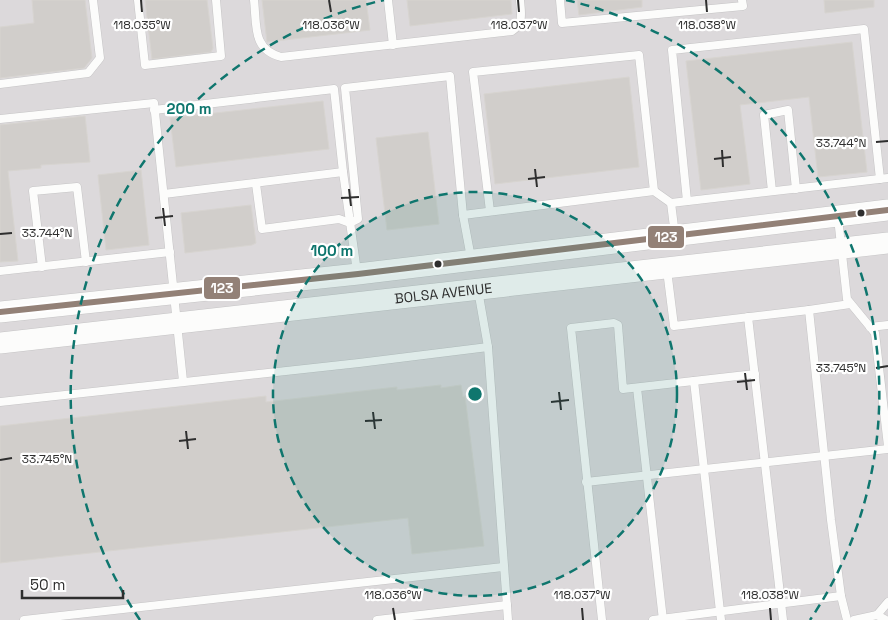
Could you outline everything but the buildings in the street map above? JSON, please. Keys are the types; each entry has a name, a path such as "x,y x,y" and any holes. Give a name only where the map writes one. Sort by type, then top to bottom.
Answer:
{"main road":[{"name":"BOLSA AVENUE","path":"0,312 358,274 888,210"},
{"name":"BOLSA AVENUE","path":"0,343 888,243"},
{"path":"471,260 478,288"}],"lane":[{"path":"0,84 88,73 100,58 92,0"},
{"path":"138,0 146,65 221,56 216,0"},
{"path":"254,0 262,48 270,54 281,57 512,31 518,27 522,17 520,0"},
{"path":"388,0 393,44"},
{"path":"560,0 562,23 743,6 742,0"},
{"path":"463,215 654,191 671,203 884,179 864,30 672,50 687,201"},
{"path":"490,211 473,72 639,54 654,191"},
{"path":"350,223 358,218 344,88 450,76 463,215 471,260"},
{"path":"154,110 334,89 343,172 358,274"},
{"path":"0,119 154,103 184,381"},
{"path":"772,191 764,115 788,110 796,188"},
{"path":"164,194 343,172"},
{"path":"256,184 262,229 338,219 350,223"},
{"path":"42,267 33,191 77,187 86,262"},
{"path":"671,203 675,236"},
{"path":"586,482 888,447 884,375 875,333 847,299 838,216"},
{"path":"0,271 170,252"},
{"path":"667,268 674,326 850,304"},
{"path":"478,288 484,311 488,347 508,620"},
{"path":"809,310 841,596 847,620"},
{"path":"748,317 783,620"},
{"path":"602,620 570,332 572,327 618,325 621,388 623,390 755,374"},
{"path":"870,327 888,325"},
{"path":"0,402 488,347"},
{"path":"694,381 721,620"},
{"path":"637,388 645,475 663,619"},
{"path":"24,620 503,567"},
{"path":"653,620 841,596"},
{"path":"854,620 877,615 888,602"},
{"path":"377,620 506,605"},
{"path":"877,615 886,620"}],"shaded area":[{"path":"0,0 888,0 888,620 0,620"}],"transit line":[{"name":"123","path":"0,312 358,274 888,210"}]}
